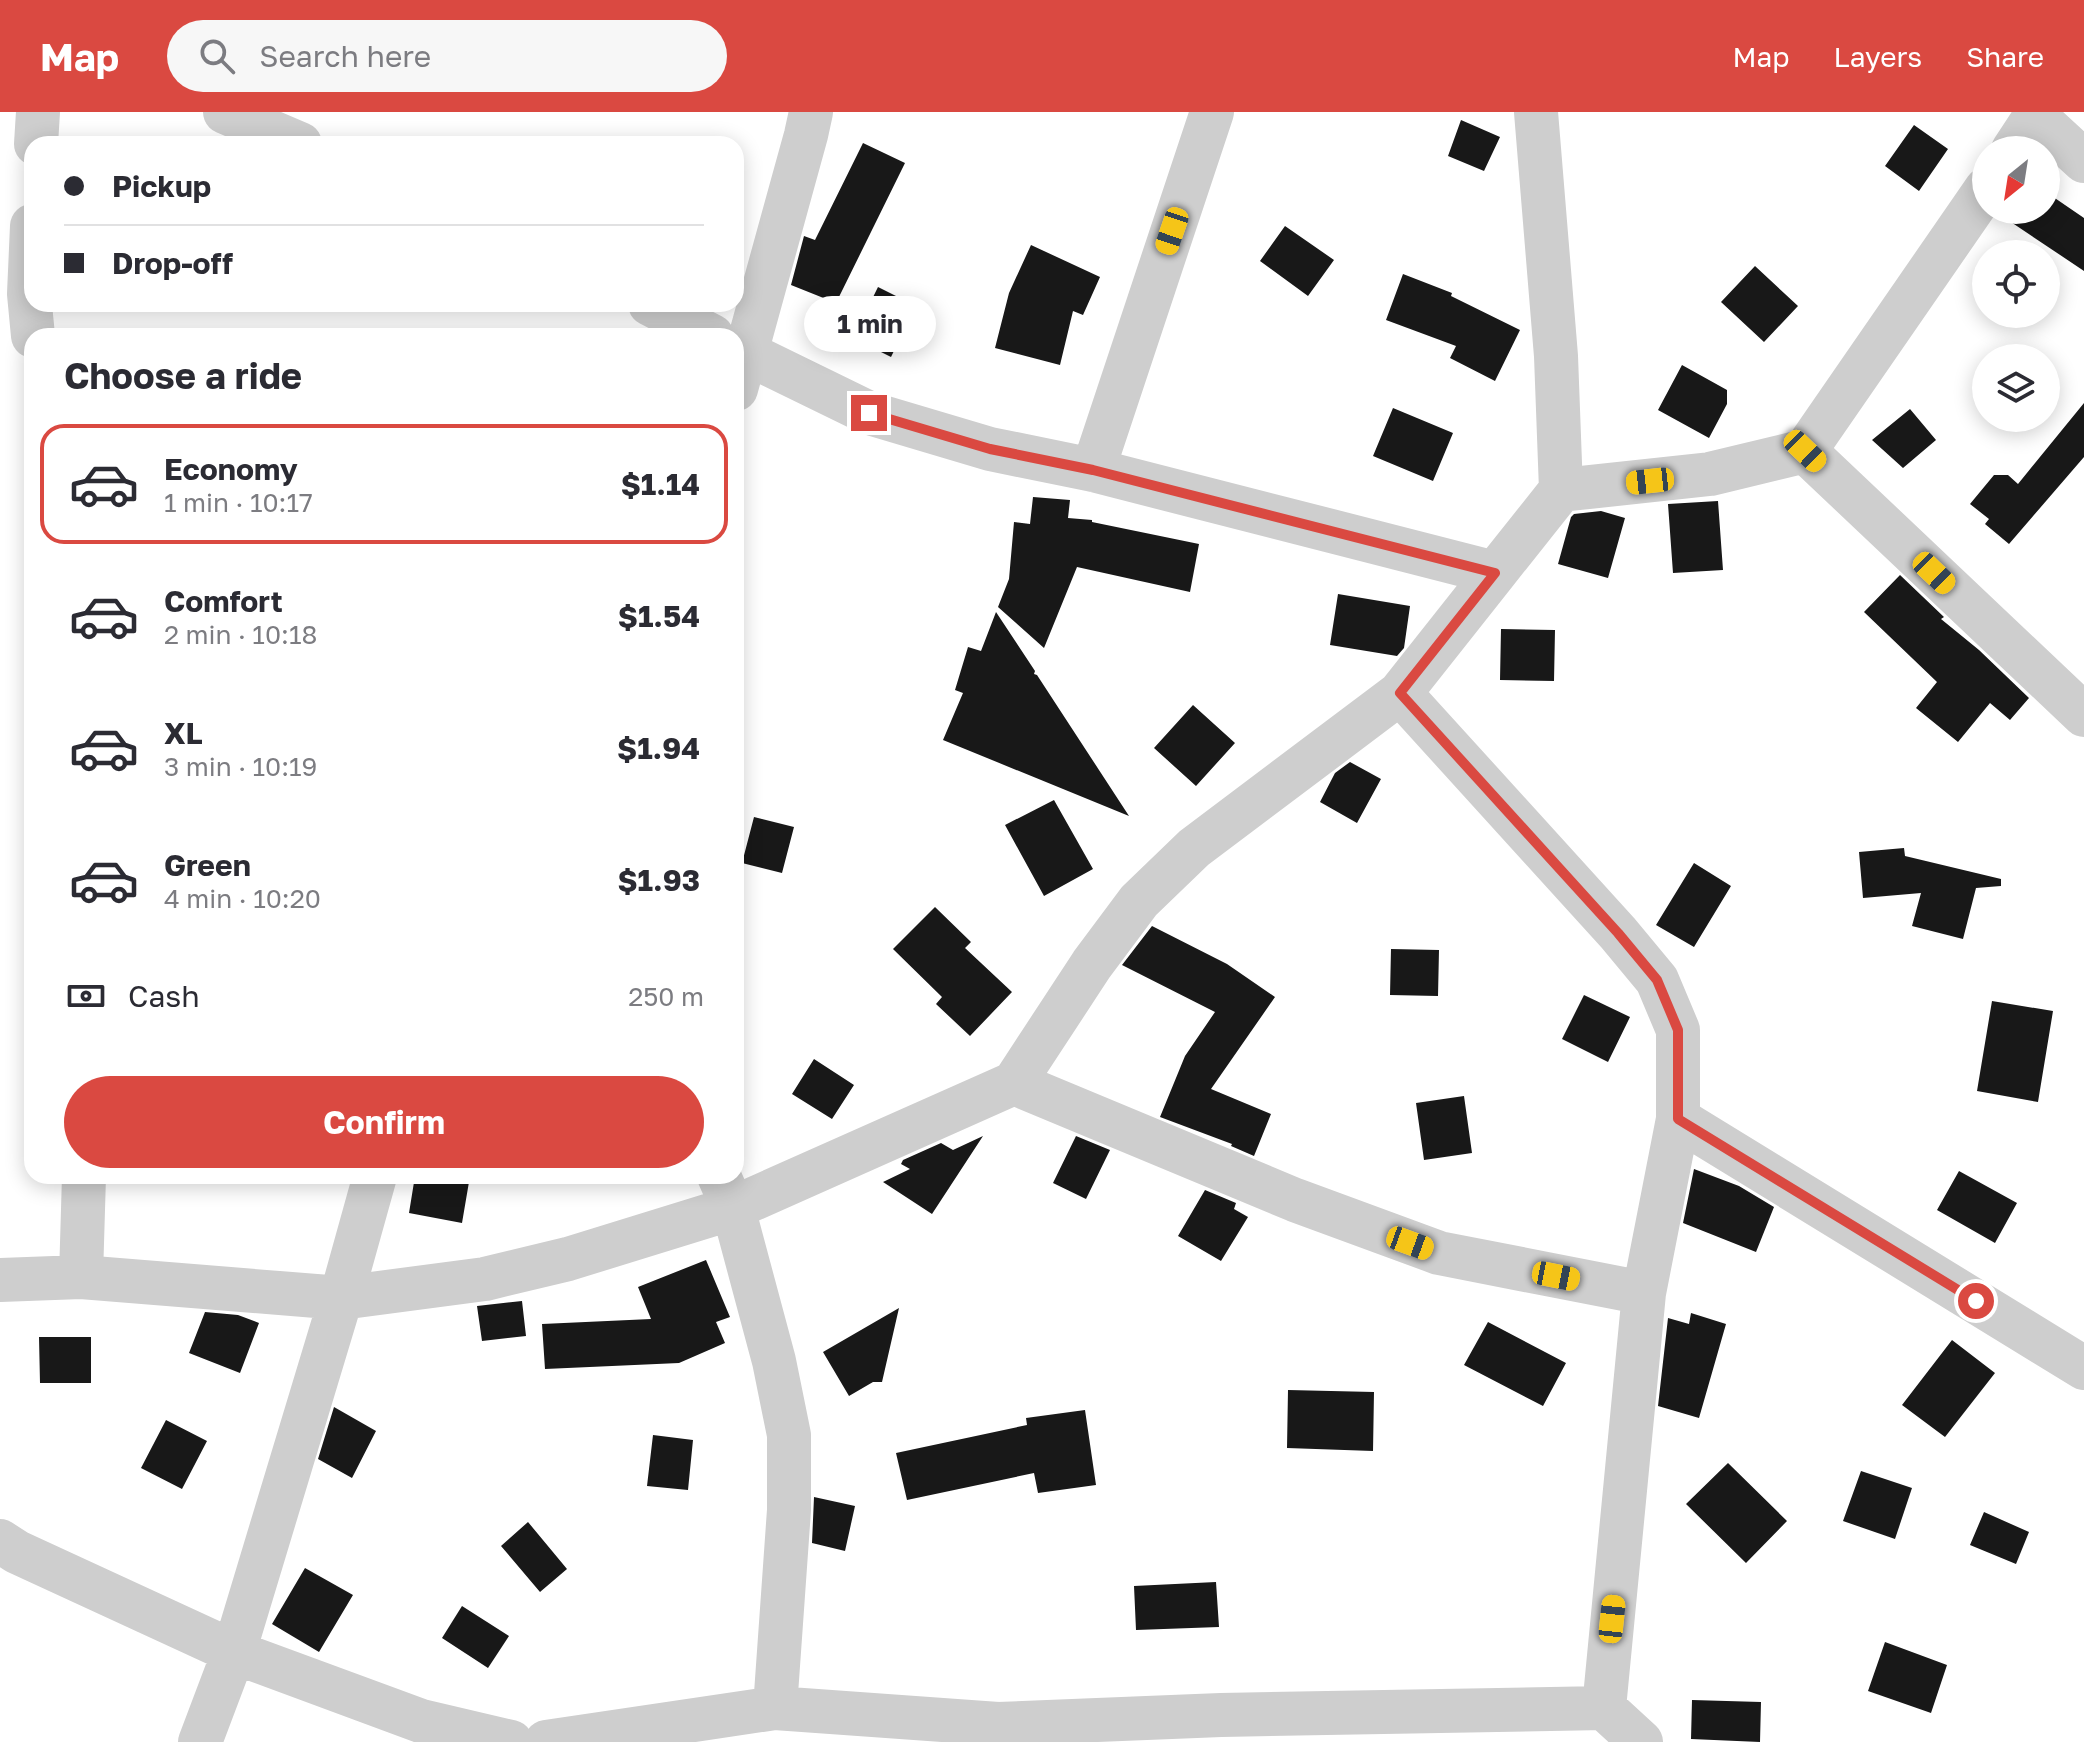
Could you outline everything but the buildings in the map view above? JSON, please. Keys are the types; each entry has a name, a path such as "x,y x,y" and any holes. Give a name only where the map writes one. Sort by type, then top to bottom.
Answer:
{"street":[{"path":"36,136 38,112"},
{"path":"225,112 281,136"},
{"path":"743,328 811,112"},
{"path":"1093,470 1212,112"},
{"path":"0,1280 81,1277 341,1298 485,1279 568,1259 726,1192 1014,1083 1092,964 1139,901 1194,848 1400,693 1561,490 1556,356 1536,112"},
{"path":"2029,126 2084,161"},
{"path":"1561,490 1710,474 1805,451 1972,209"},
{"path":"663,312 688,328"},
{"path":"744,362 869,413 990,449 1093,470 1495,573"},
{"path":"1805,451 2084,715"},
{"path":"1400,693 1657,980 1678,1030 1678,1119 1644,1293 1604,1708"},
{"path":"1014,1083 1295,1200 1439,1253 1644,1293"},
{"path":"1678,1119 2084,1368"},
{"path":"81,1277 84,1184"},
{"path":"200,1742 234,1652 373,1184"},
{"path":"726,1192 774,1361 789,1435 789,1510 775,1708"},
{"path":"0,1541 17,1552 234,1652 421,1721 511,1742"},
{"path":"546,1742 775,1708 1005,1733 1221,1715 1604,1708 1641,1742"}],"route":[{"path":"869,413 990,449 1093,470 1495,573 1400,693 1657,980 1678,1030 1678,1119 1976,1301"}]}
